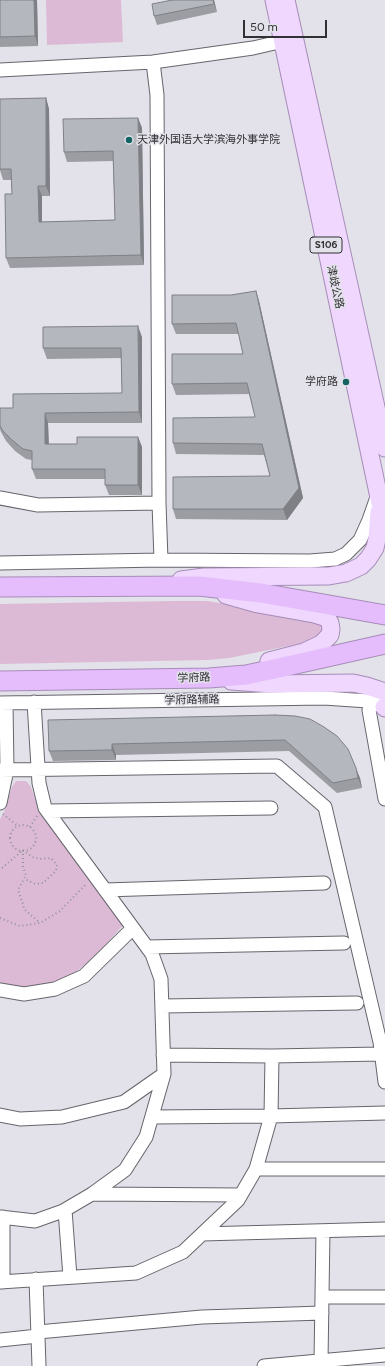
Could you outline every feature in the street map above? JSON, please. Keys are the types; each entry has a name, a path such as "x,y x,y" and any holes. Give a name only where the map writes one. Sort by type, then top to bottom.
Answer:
{"highway":[{"path":"0,587 151,585 199,586 246,590 385,615"},
{"name":"学府路","path":"0,681 209,678 274,669 385,644"}],"main road":[{"name":"津歧公路","path":"274,0 289,39 385,448"},
{"name":"津歧公路","path":"286,0 289,39 385,526"},
{"path":"151,585 204,577 336,576 355,570 368,559 374,548 378,526 378,490"},
{"path":"199,586 258,604 322,616 330,623 331,629 327,639 321,644 304,652 209,678"},
{"path":"209,678 272,684 354,683 367,686 381,704"}],"street":[{"path":"0,70 153,62 253,48 289,39"},
{"path":"153,62 157,95 159,503 161,560"},
{"path":"0,562 335,559 346,554 360,540 369,520 378,490"},
{"path":"0,498 38,505 159,503"},
{"name":"学府路辅路","path":"3,703 324,698 368,701 381,704"},
{"path":"34,702 39,783 45,808 152,954 161,979 164,1074 146,1137 125,1170 92,1194 65,1210 35,1221 2,1217 2,1282 136,1273 183,1252 238,1200 256,1169 271,1116 272,1056"},
{"path":"0,803 4,770 3,703"},
{"path":"381,704 385,799"},
{"path":"4,770 277,766 325,807 380,1042 385,1082"},
{"path":"48,811 271,808"},
{"path":"104,890 324,883"},
{"path":"0,990 24,994 55,989 84,976 133,928"},
{"path":"147,947 344,943"},
{"path":"162,1006 357,1003"},
{"path":"163,1055 272,1056 381,1054"},
{"path":"0,1115 20,1119 62,1116 124,1102 164,1074"},
{"path":"152,1117 385,1113"},
{"path":"256,1169 385,1169"},
{"path":"92,1194 241,1195"},
{"path":"65,1210 70,1277"},
{"path":"202,1234 385,1229"},
{"path":"322,1361 323,1231"},
{"path":"36,1279 39,1366"},
{"path":"322,1297 385,1297"},
{"path":"0,1340 38,1334 202,1317 322,1313"},
{"path":"264,1366 385,1355"}],"path":[{"path":"0,812 18,826"},
{"path":"2,868 23,850 30,848 33,845 36,838 35,834 33,830 26,825 18,826 12,831 10,840 14,847 23,850 32,857 40,859 51,858 56,865 56,871 43,883 35,884 24,879"},
{"path":"23,850 23,867 26,875 18,890 24,909 40,923"},
{"path":"0,918 20,926 40,923 60,911 94,875"}],"shaded area":[{"path":"46,0 121,0 123,42 47,45"},
{"path":"207,601 316,619 324,628 318,640 229,658 207,660 0,664 0,604"},
{"path":"16,781 26,781 31,787 38,808 123,925 96,956 69,977 42,987 9,987 0,984 0,819 4,812 12,787"}],"building":[{"path":"0,0 34,0 35,36 0,37"},
{"path":"172,0 213,0 214,4 154,16 152,4"},
{"path":"46,98 46,186 38,186 39,222 115,220 113,151 64,152 63,119 138,118 141,255 6,258 5,194 12,194 11,169 0,169 0,99"},
{"path":"256,291 299,488 283,509 173,509 173,477 270,476 262,444 173,443 173,418 255,417 247,383 172,384 172,354 243,354 236,323 172,324 172,295 231,295"},
{"path":"138,326 139,412 45,413 45,444 77,444 77,437 138,437 138,485 105,485 105,469 32,469 32,451 23,449 3,431 0,426 0,408 13,408 13,394 122,393 121,348 43,348 43,327"},
{"path":"275,715 295,716 310,719 337,736 348,749 356,768 358,778 333,783 285,740 112,744 112,750 49,751 48,720"}],"place":[{"name":"天津外国语大学滨海外事学院","path":"129,140"},
{"name":"学府路","path":"346,382"}]}
